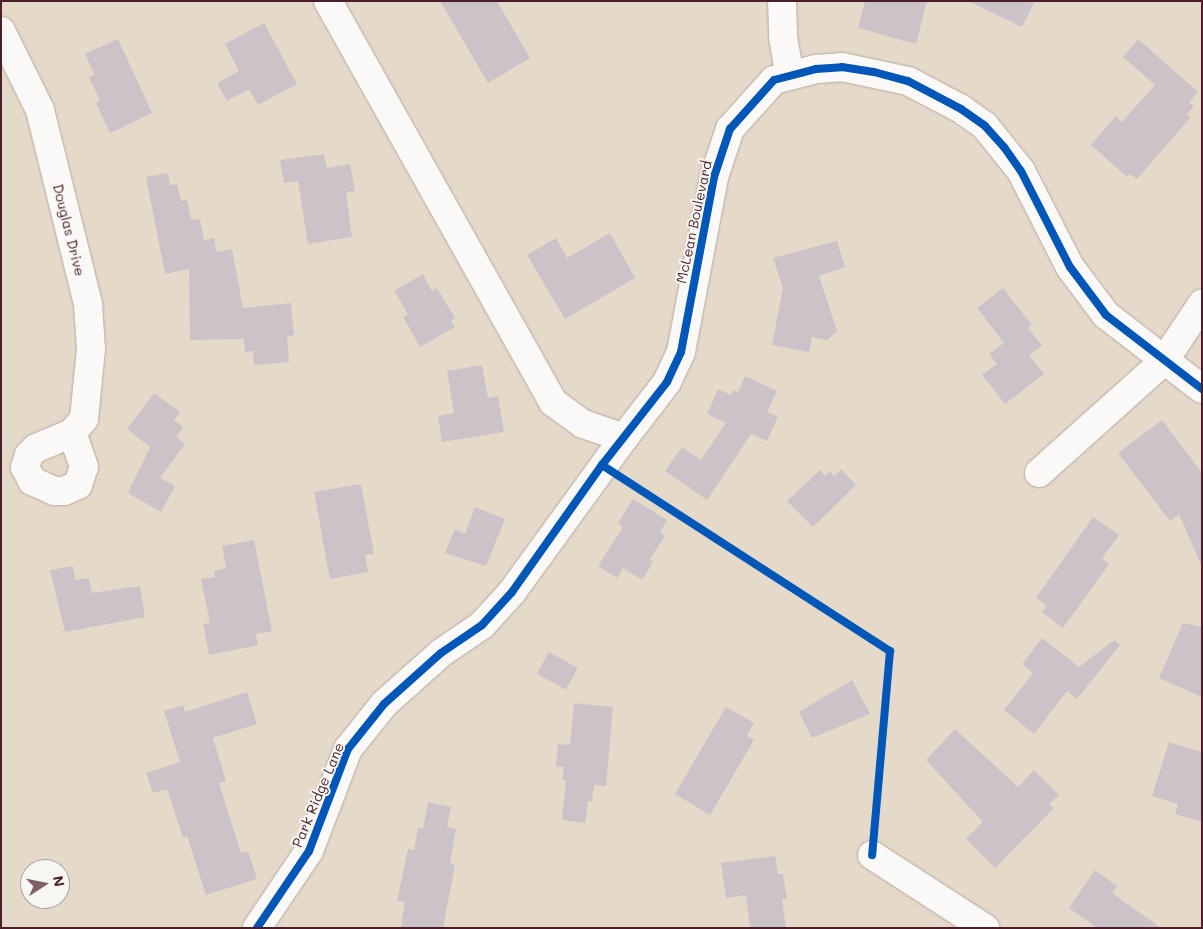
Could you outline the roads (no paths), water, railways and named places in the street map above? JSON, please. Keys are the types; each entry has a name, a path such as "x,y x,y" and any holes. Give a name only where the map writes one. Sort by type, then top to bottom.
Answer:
{"street":[{"path":"328,1 554,402 583,424 624,438"},
{"path":"782,1 783,37 790,75"},
{"name":"Douglas Drive","path":"1,31 40,110 88,304 91,349 89,389 84,419 72,433"},
{"name":"McLean Boulevard","path":"482,625 512,592 667,382 681,352 714,177 730,129 764,87 774,80 790,75 842,67 874,72 930,92 984,126 1021,171 1070,267 1085,290 1121,329 1202,389"},
{"path":"1040,473 1164,362 1202,304"},
{"name":"Park Ridge Lane","path":"257,928 310,850 348,749 384,704 441,653 482,625"},
{"path":"872,855 986,928"}]}
